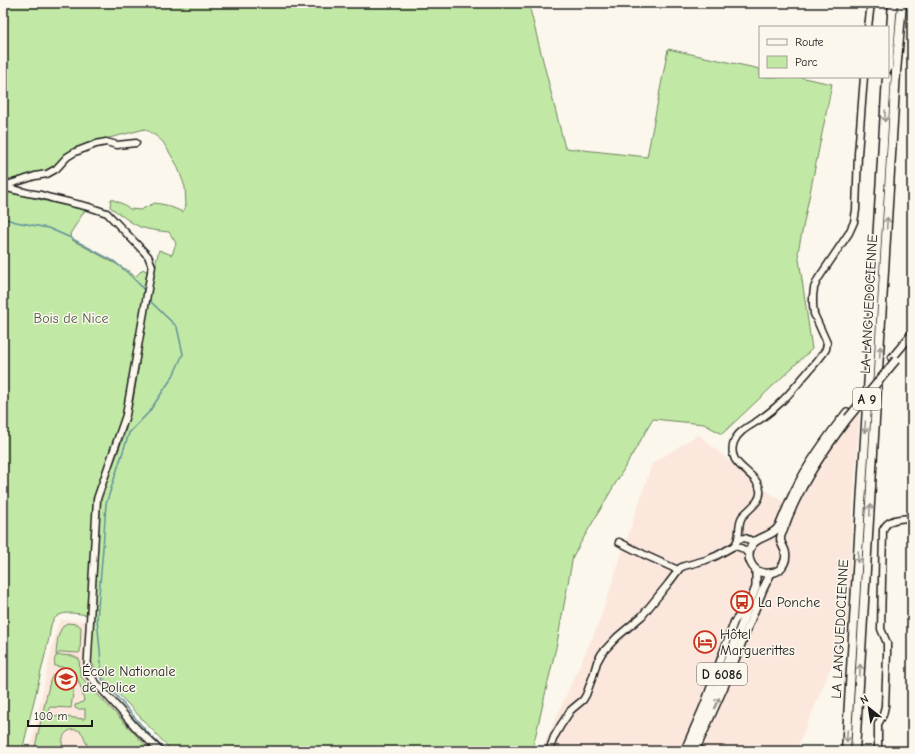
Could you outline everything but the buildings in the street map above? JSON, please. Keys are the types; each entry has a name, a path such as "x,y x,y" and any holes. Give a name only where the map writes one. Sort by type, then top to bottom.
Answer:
{"highway":[{"path":"889,55 893,3"},
{"name":"LA LANGUEDOCIENNE","path":"855,751 894,103 902,3"},
{"name":"LA LANGUEDOCIENNE","path":"846,751 887,78"}],"main road":[{"path":"848,415 822,453 790,512 782,533 781,540 786,556 782,567 771,573 761,573 756,570 751,563 749,555 751,546 759,539 773,533 779,527 795,490 808,467 830,435 894,359 912,334"},
{"path":"894,359 912,341"},
{"path":"759,539 770,537 782,545"},
{"name":"D 6086","path":"689,751 718,685 752,598 756,587 756,570"},
{"name":"D 6086","path":"695,751 726,682 763,589 771,573"}],"street":[{"path":"868,26 870,3"},
{"path":"549,751 554,737 561,725 571,710 583,700 586,695 597,662 602,653 617,637 642,616 678,570 684,566 716,556 734,546 738,539 740,522 743,516 758,500 761,491 758,484 755,479 735,460 733,446 735,439 740,432 780,403 826,350 826,343 813,309 813,292 818,280 849,233 854,222 864,78"},
{"path":"3,186 35,176 47,174 56,170 67,156 96,144 106,142 117,145 136,143"},
{"path":"3,186 89,207 107,213 148,256 152,266 126,415 97,499 87,673 138,730 160,751"},
{"path":"878,751 878,724 883,715 885,706 887,654 887,644 880,629 883,530 886,524 892,520 912,518"},
{"path":"738,539 745,538 752,541 759,539"},
{"path":"619,542 678,570"},
{"path":"734,546 743,548 749,555"},
{"path":"684,751 704,705 734,622 752,598"}],"shaded area":[{"path":"860,409 853,506 848,627 796,751 541,751 598,625 652,464 698,434 751,480 782,501"},
{"name":"École Nationale de Police","path":"61,620 86,621 83,673 92,685 155,751 30,751 50,656 58,624"}],"green space":[{"path":"3,3 525,3 529,5 565,148 647,157 668,49 759,69 759,78 804,78 832,84 798,252 812,349 722,434 704,424 653,419 573,556 557,643 532,751 172,751 96,670 91,661 101,497 125,433 133,401 151,289 159,250 172,255 176,243 169,232 143,228 128,220 110,207 111,199 130,209 140,210 155,203 166,205 183,212 186,205 185,187 177,165 163,142 145,129 97,141 47,171 23,178 3,179"},
{"name":"Bois de Nice","path":"3,191 85,210 70,234 72,240 129,271 135,277 143,269 149,273 125,407 94,498 87,615 66,613 57,616 53,620 22,751 3,751"},
{"path":"67,623 77,624 81,627 80,652 61,652 56,655 59,633"},
{"name":"École Nationale de Police","path":"56,656 73,656 79,659 82,678 151,751 80,751 85,749 87,744 83,735 79,730 70,730 64,735 62,747 53,746 52,751 34,751 50,681 55,673 67,671 73,678 74,684 71,708 49,707 48,715 85,718 85,709 75,708 75,705 84,701 76,676 69,669 55,666 54,661"}],"waterway":[{"path":"3,218 48,228 69,237 115,262 129,274 145,292"},
{"path":"149,299 177,327 183,354 173,376 149,412 129,433 106,504 97,619 102,679 148,733 166,751"}],"place":[{"name":"La Ponche","path":"742,602"},
{"name":"Hôtel Marguerittes","path":"705,642"},
{"name":"École Nationale de Police","path":"66,679"}]}
